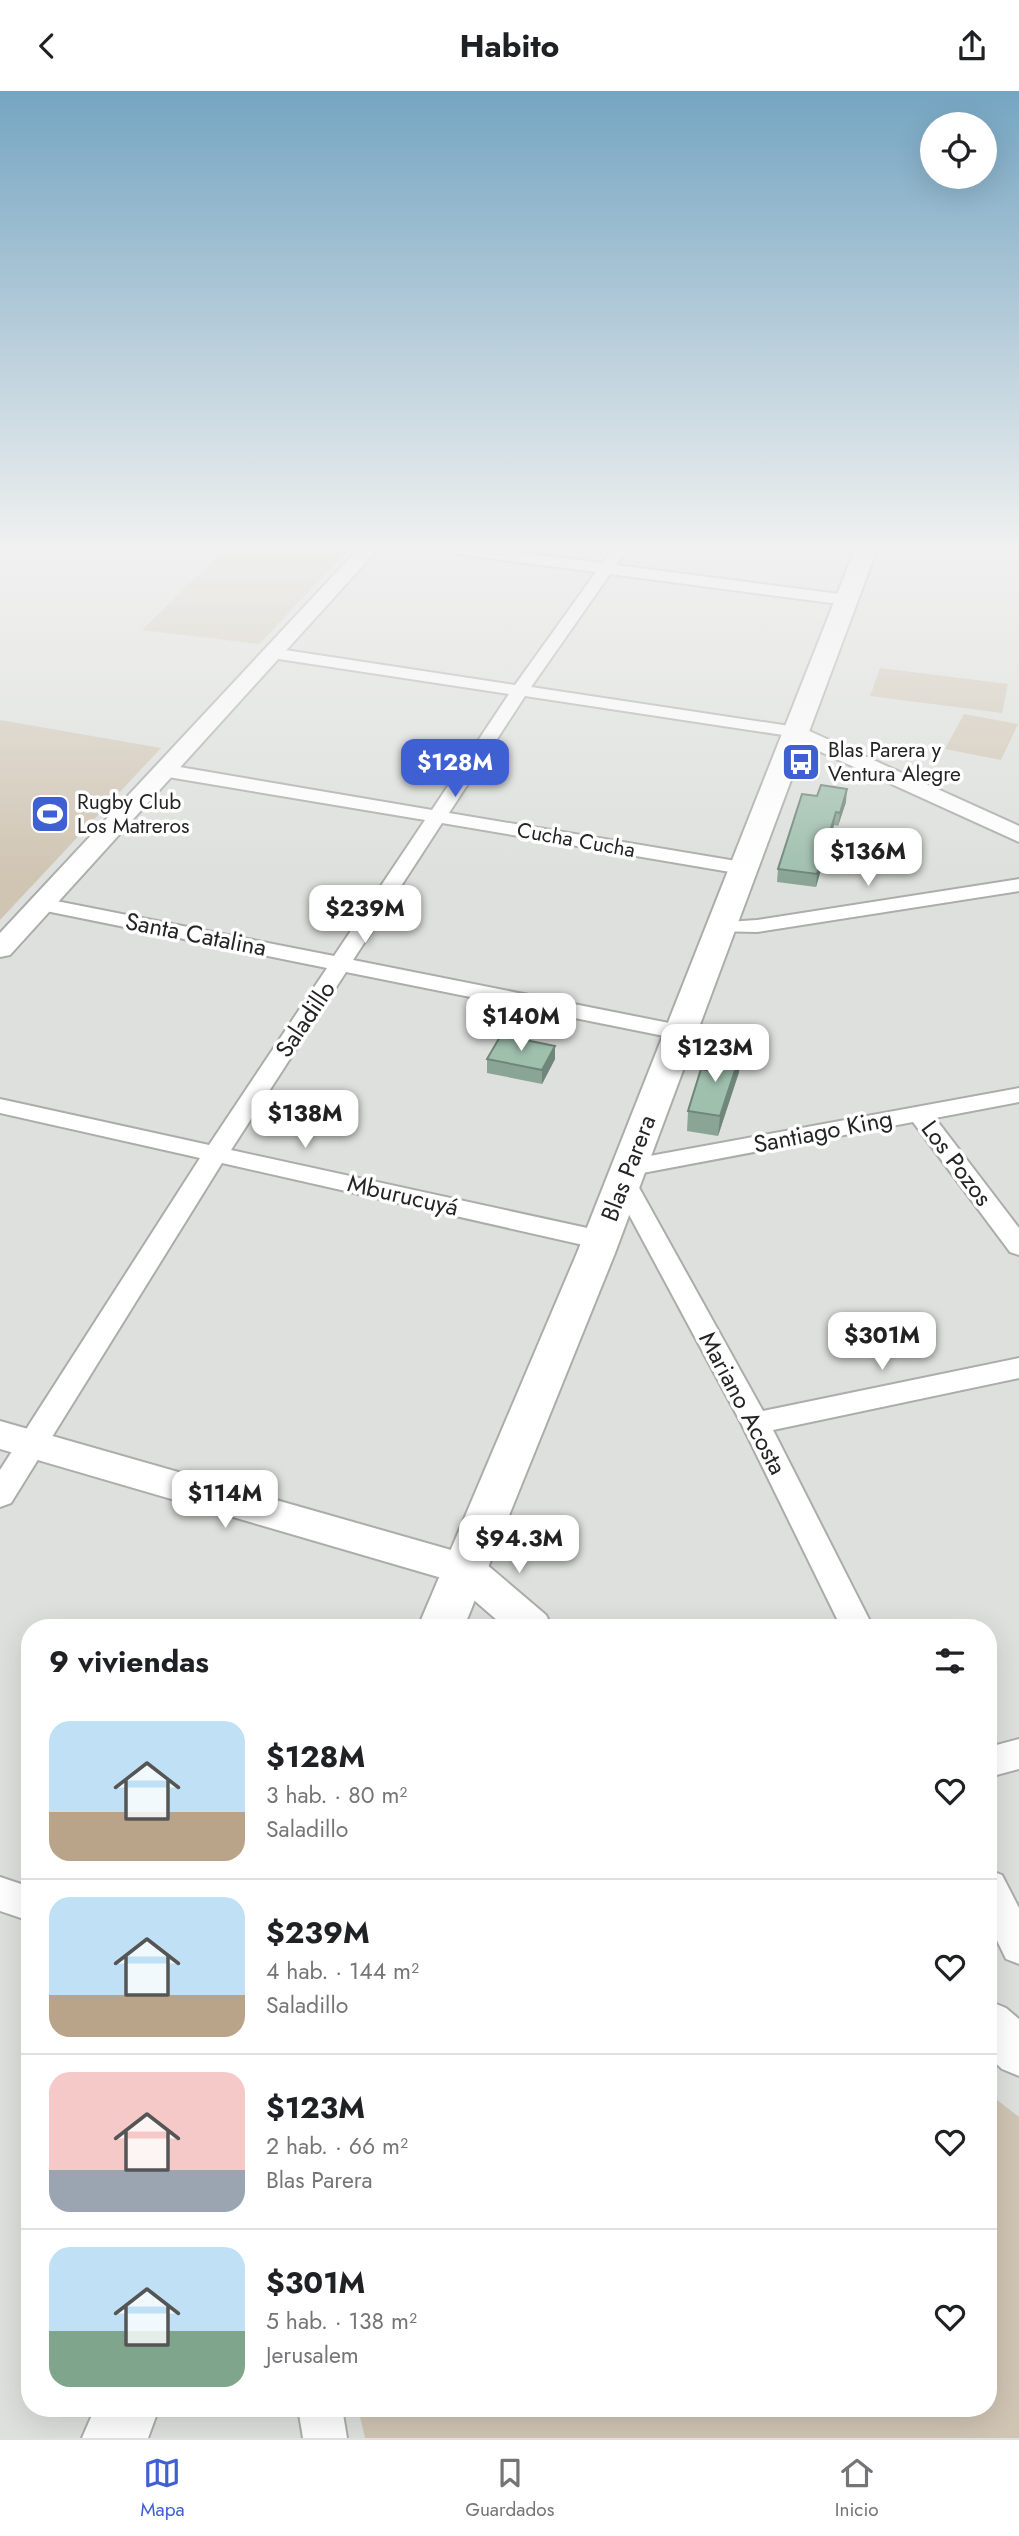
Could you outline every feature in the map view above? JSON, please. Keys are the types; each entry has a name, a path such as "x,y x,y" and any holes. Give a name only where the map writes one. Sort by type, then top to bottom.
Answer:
{"main road":[{"name":"Blas Parera","path":"444,1619 601,1240 741,868 824,659"},
{"path":"115,2438 123,2417"}],"street":[{"path":"0,949 267,659"},
{"path":"310,659 796,732 1019,835"},
{"name":"Saladillo","path":"0,1495 17,1440 216,1153 542,659"},
{"name":"Cucha Cucha","path":"162,770 741,868"},
{"path":"719,927 757,926 1019,885"},
{"name":"Santa Catalina","path":"41,904 679,1032"},
{"name":"Santiago King","path":"626,1174 1019,1095"},
{"name":"Mburucuyá","path":"0,1107 601,1240"},
{"name":"Los Pozos","path":"919,1113 1019,1246"},
{"name":"Mariano Acosta","path":"626,1174 853,1619"},
{"path":"755,1423 1019,1368"},
{"path":"17,1440 465,1569 523,1619"},
{"path":"997,1760 1019,1754"},
{"path":"0,1894 21,1901"},
{"path":"997,1903 1019,1946"},
{"path":"997,2032 1019,2052"},
{"path":"322,2417 325,2438"}],"shaded area":[{"path":"880,668 1008,684 1002,713 870,696"},
{"path":"964,714 1018,724 1001,760 945,749"},
{"name":"Rugby Club Los Matreros","path":"0,720 161,748 0,920"},
{"path":"997,2100 1019,2117 1019,2438 365,2438 360,2417 997,2417"}],"building":[{"path":"821,785 847,789 840,813 836,812 817,874 778,869 802,794 817,796"},
{"path":"501,1035 555,1046 542,1070 487,1059"},
{"path":"719,1048 741,1052 720,1116 688,1111 701,1069 712,1071"}],"place":[{"name":"Blas Parera y Ventura Alegre","path":"801,762"},
{"name":"Rugby Club Los Matreros","path":"50,814"}]}
